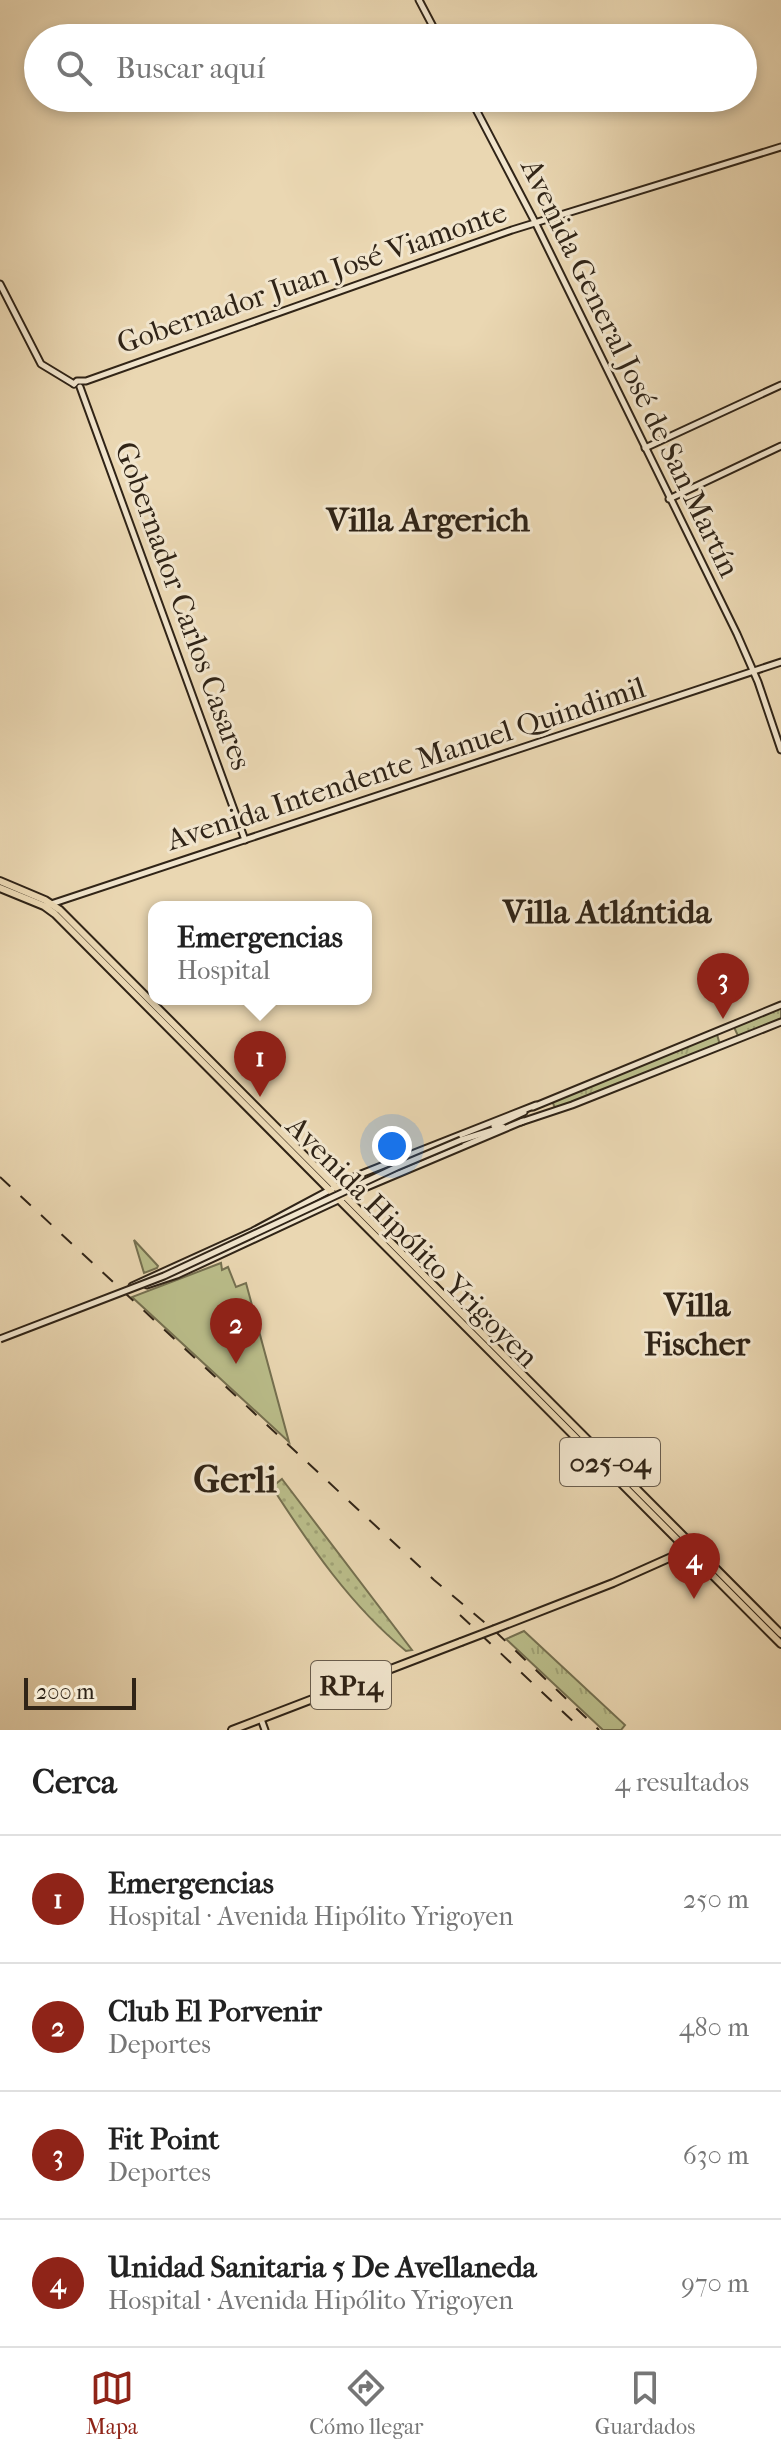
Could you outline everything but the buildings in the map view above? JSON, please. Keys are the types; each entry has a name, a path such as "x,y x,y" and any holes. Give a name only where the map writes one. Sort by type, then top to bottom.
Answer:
{"main road":[{"path":"419,0 432,24"},
{"name":"Avenida General José de San Martín","path":"477,112 536,224 754,671 781,750"},
{"name":"Gobernador Juan José Viamonte","path":"80,384 355,284 781,147"},
{"path":"0,284 41,364 80,384"},
{"name":"Gobernador Carlos Casares","path":"80,384 245,840"},
{"path":"645,448 781,385"},
{"path":"669,499 781,446"},
{"name":"Avenida Intendente Manuel Quindimil","path":"44,906 781,662"},
{"name":"Avenida Hipólito Yrigoyen","path":"0,881 52,904 148,1001"},
{"name":"Avenida Hipólito Yrigoyen","path":"0,888 44,906 55,914 342,1198 781,1644"},
{"name":"Avenida Hipólito Yrigoyen","path":"152,1005 332,1188"},
{"path":"475,1135 536,1105 781,1005"},
{"path":"0,1339 180,1269 461,1140 572,1105 781,1022"},
{"path":"124,1290 216,1248 332,1188 505,1115 536,1105"},
{"path":"124,1290 177,1275 342,1198 523,1121"},
{"name":"Avenida Hipólito Yrigoyen","path":"690,1549 781,1634"},
{"name":"RP14","path":"232,1730 613,1583 690,1549"},
{"path":"261,1719 265,1730"}],"green space":[{"path":"781,1005 781,1022 739,1038 733,1025"},
{"path":"716,1031 720,1045 556,1110 551,1099"},
{"path":"134,1240 158,1266 157,1268 144,1273"},
{"path":"221,1263 222,1270 228,1267 236,1287 246,1283 289,1442 132,1297"},
{"path":"282,1479 412,1650 406,1651 367,1615 333,1574 272,1487"},
{"path":"524,1631 625,1725 621,1730 603,1730 506,1639"}],"railway":[{"path":"0,1177 599,1730"},
{"path":"460,1615 577,1725"}],"place":[{"name":"Fit Point","path":"723,1019"},
{"name":"Emergencias","path":"260,1097"},
{"name":"Club El Porvenir","path":"236,1364"},
{"name":"Unidad Sanitaria 5 De Avellaneda","path":"694,1599"}],"district":[{"name":"Villa Argerich","path":"428,520"},
{"name":"Villa Atlántida","path":"607,912"},
{"name":"Villa Fischer","path":"697,1324"},
{"name":"Gerli","path":"235,1479"}]}
